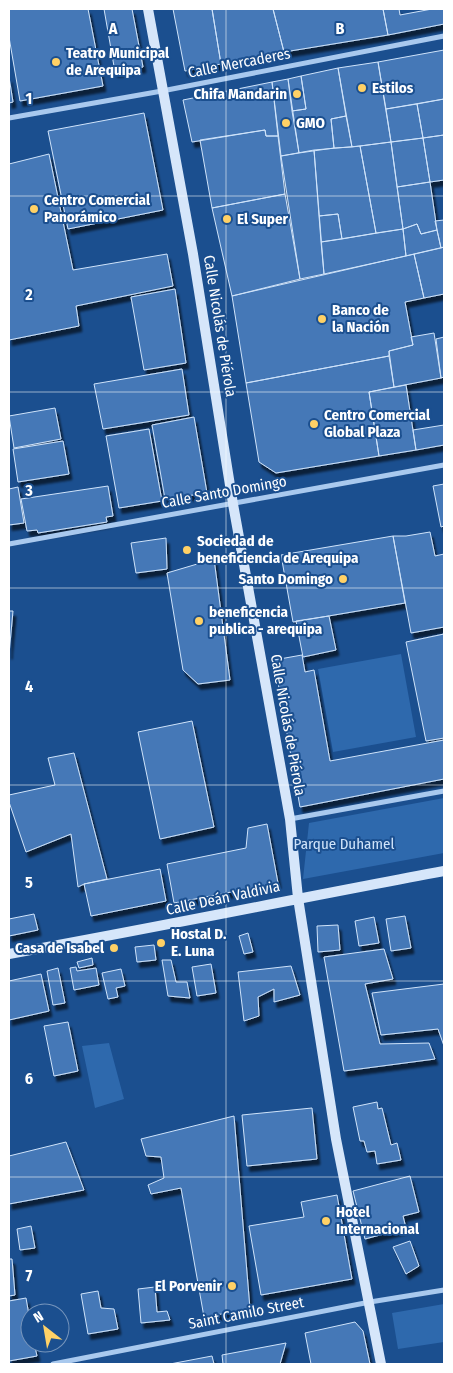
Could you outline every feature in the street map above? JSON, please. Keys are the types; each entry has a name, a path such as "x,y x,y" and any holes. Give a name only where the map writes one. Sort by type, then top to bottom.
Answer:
{"street":[{"name":"Calle Nicolás de Piérola","path":"148,9 193,254 233,504 290,819 298,898 336,1139 381,1364"},
{"name":"Calle Mercaderes","path":"9,118 162,91 444,36"},
{"name":"Calle Santo Domingo","path":"9,544 444,465"},
{"path":"290,819 444,791"},
{"name":"Calle Deán Valdivia","path":"9,954 128,933 298,898 444,871"},
{"name":"Saint Camilo Street","path":"53,1364 370,1302 444,1290"}],"green space":[{"path":"401,654 416,737 333,752 318,669"},
{"name":"Parque Duhamel","path":"444,798 444,853 303,879 309,823"},
{"path":"109,1043 124,1099 95,1108 82,1046"},
{"path":"444,1304 444,1342 398,1349 392,1313"}],"building":[{"name":"Teatro Municipal de Arequipa","path":"9,9 88,9 103,86 20,101 9,37"},
{"path":"104,9 132,9 143,67 115,72"},
{"path":"173,9 212,9 221,64 185,71"},
{"path":"212,9 273,9 284,52 221,64"},
{"path":"273,9 383,9 388,35 284,52"},
{"path":"383,9 399,9 400,15 432,9 444,9 444,24 388,35"},
{"path":"444,50 444,99 386,109 378,62"},
{"name":"Estilos","path":"378,62 391,142 352,147 338,68"},
{"path":"338,68 346,116 331,119 334,148 299,153 292,111 306,109 301,76"},
{"name":"Chifa Mandarin","path":"301,76 306,109 292,111 288,79"},
{"path":"9,77 13,102 9,103"},
{"name":"GMO","path":"288,79 299,153 281,156 272,82"},
{"path":"272,82 278,136 266,136 265,130 192,142 183,100"},
{"path":"444,99 444,135 423,138 417,104"},
{"path":"417,104 423,138 391,142 386,109"},
{"path":"144,113 163,210 68,229 48,131"},
{"path":"346,116 352,147 334,148 331,119"},
{"path":"265,130 266,136 278,136 285,194 212,208 200,140"},
{"path":"444,135 444,180 430,182 423,138"},
{"path":"423,138 430,182 397,187 391,142"},
{"path":"391,142 403,229 376,233 360,146"},
{"path":"360,146 376,233 342,239 338,214 319,216 314,150"},
{"path":"314,150 324,274 300,279 281,156"},
{"name":"Centro Comercial Panorámico","path":"49,154 73,270 167,254 173,286 76,306 79,326 9,340 9,164"},
{"path":"430,182 437,230 421,234 417,224 403,229 397,187"},
{"path":"285,194 300,279 232,296 212,208"},
{"path":"338,214 342,239 321,242 319,216"},
{"path":"444,220 444,247 441,248 435,221"},
{"path":"417,224 421,234 437,230 441,248 406,256 403,229"},
{"path":"403,229 406,256 324,274 321,242"},
{"path":"444,247 444,294 424,298 414,254"},
{"name":"Banco de la Nación","path":"414,254 424,298 405,302 413,345 389,351 389,356 246,383 232,296"},
{"path":"175,289 186,363 144,370 131,297"},
{"path":"434,333 441,378 394,387 389,351 413,345 411,337"},
{"path":"444,337 444,377 441,378 436,339"},
{"name":"Centro Comercial Global Plaza","path":"389,356 394,387 369,392 379,456 276,473 259,462 246,383"},
{"path":"182,369 189,415 103,429 94,384"},
{"path":"406,385 416,450 379,456 369,392"},
{"path":"55,408 61,439 14,448 9,416"},
{"path":"194,417 207,493 165,499 152,425"},
{"path":"444,425 444,445 416,450 413,430"},
{"path":"149,429 162,501 119,508 106,436"},
{"path":"63,441 69,474 18,482 13,449"},
{"path":"444,484 444,526 441,527 433,486"},
{"path":"108,486 113,516 106,517 107,522 38,533 37,530 27,531 21,499"},
{"path":"18,487 24,523 9,525 9,489"},
{"path":"430,532 435,556 444,554 444,627 411,633 393,536"},
{"name":"Santo Domingo","path":"393,536 405,603 293,622 281,555"},
{"path":"166,538 167,569 136,573 131,543"},
{"name":"beneficencia publica - arequipa","path":"214,559 230,680 198,684 183,670 167,573"},
{"path":"9,611 13,611 9,654"},
{"path":"329,616 336,650 303,657 296,621"},
{"path":"444,634 444,738 426,741 406,642"},
{"path":"302,655 305,672 314,670 330,761 444,740 444,779 300,807 274,660"},
{"path":"192,721 214,827 160,839 138,732"},
{"path":"74,753 107,879 78,887 71,834 26,852 9,802 9,795 55,785 48,758"},
{"path":"267,824 278,883 174,903 167,864 246,848 248,828"},
{"path":"160,869 166,901 91,916 84,884"},
{"path":"34,914 38,930 9,936 9,919"},
{"path":"405,916 411,948 391,951 386,919"},
{"path":"374,917 379,943 359,946 355,921"},
{"path":"338,925 340,950 318,952 317,926"},
{"path":"248,933 253,952 244,954 239,936"},
{"path":"154,945 156,960 137,962 135,947"},
{"path":"384,949 393,979 365,984 380,1044 429,1043 435,1059 344,1071 324,957"},
{"path":"92,958 93,965 79,968 77,962"},
{"path":"162,960 171,960 176,982 187,982 190,998 168,996"},
{"path":"211,964 216,993 197,996 192,967"},
{"path":"291,966 300,995 274,1002 274,989 258,997 259,1016 244,1021 238,972"},
{"path":"76,967 77,971 96,968 99,985 74,990 70,968"},
{"path":"58,968 65,1003 53,1005 47,971"},
{"path":"121,969 125,986 116,988 118,997 108,999 102,973"},
{"path":"41,974 49,1011 9,1020 9,981"},
{"path":"444,984 444,1046 438,1029 381,1035 372,993"},
{"path":"68,1022 78,1071 54,1076 44,1026"},
{"path":"377,1102 378,1109 382,1108 391,1145 397,1143 401,1160 377,1164 375,1151 367,1152 364,1141 360,1141 353,1107"},
{"path":"312,1108 317,1159 247,1166 242,1115"},
{"path":"234,1116 250,1309 204,1317 181,1188 151,1194 148,1185 164,1178 161,1157 146,1156 141,1139"},
{"path":"66,1142 84,1190 9,1204 9,1156"},
{"path":"410,1176 419,1212 403,1216 406,1228 365,1239 353,1191"},
{"path":"337,1195 352,1279 261,1295 249,1226 304,1217 301,1202"},
{"path":"31,1226 35,1248 20,1250 17,1229"},
{"path":"410,1241 419,1266 406,1274 393,1247"},
{"path":"9,1259 12,1259 15,1295 9,1296"},
{"path":"155,1287 157,1312 167,1311 170,1320 141,1323 138,1289"},
{"path":"98,1291 101,1308 114,1309 118,1329 88,1334 81,1294"},
{"path":"26,1298 27,1303 20,1303 20,1353 36,1353 37,1356 9,1361 9,1301"},
{"path":"355,1322 363,1331 370,1364 311,1364 305,1333"},
{"path":"286,1343 280,1364 223,1364 222,1355"},
{"path":"212,1356 214,1364 170,1364"}],"place":[{"name":"Teatro Municipal de Arequipa","path":"56,62"},
{"name":"Estilos","path":"362,88"},
{"name":"Chifa Mandarin","path":"297,94"},
{"name":"GMO","path":"286,123"},
{"name":"Centro Comercial Panorámico","path":"34,209"},
{"name":"El Super","path":"227,219"},
{"name":"Banco de la Nación","path":"322,319"},
{"name":"Centro Comercial Global Plaza","path":"314,424"},
{"name":"Sociedad de beneficiencia de Arequipa","path":"187,550"},
{"name":"Santo Domingo","path":"343,579"},
{"name":"beneficencia publica - arequipa","path":"199,621"},
{"name":"Hostal D. E. Luna","path":"161,943"},
{"name":"Casa de Isabel","path":"114,948"},
{"name":"Hotel Internacional","path":"326,1221"},
{"name":"El Porvenir","path":"232,1286"}]}
